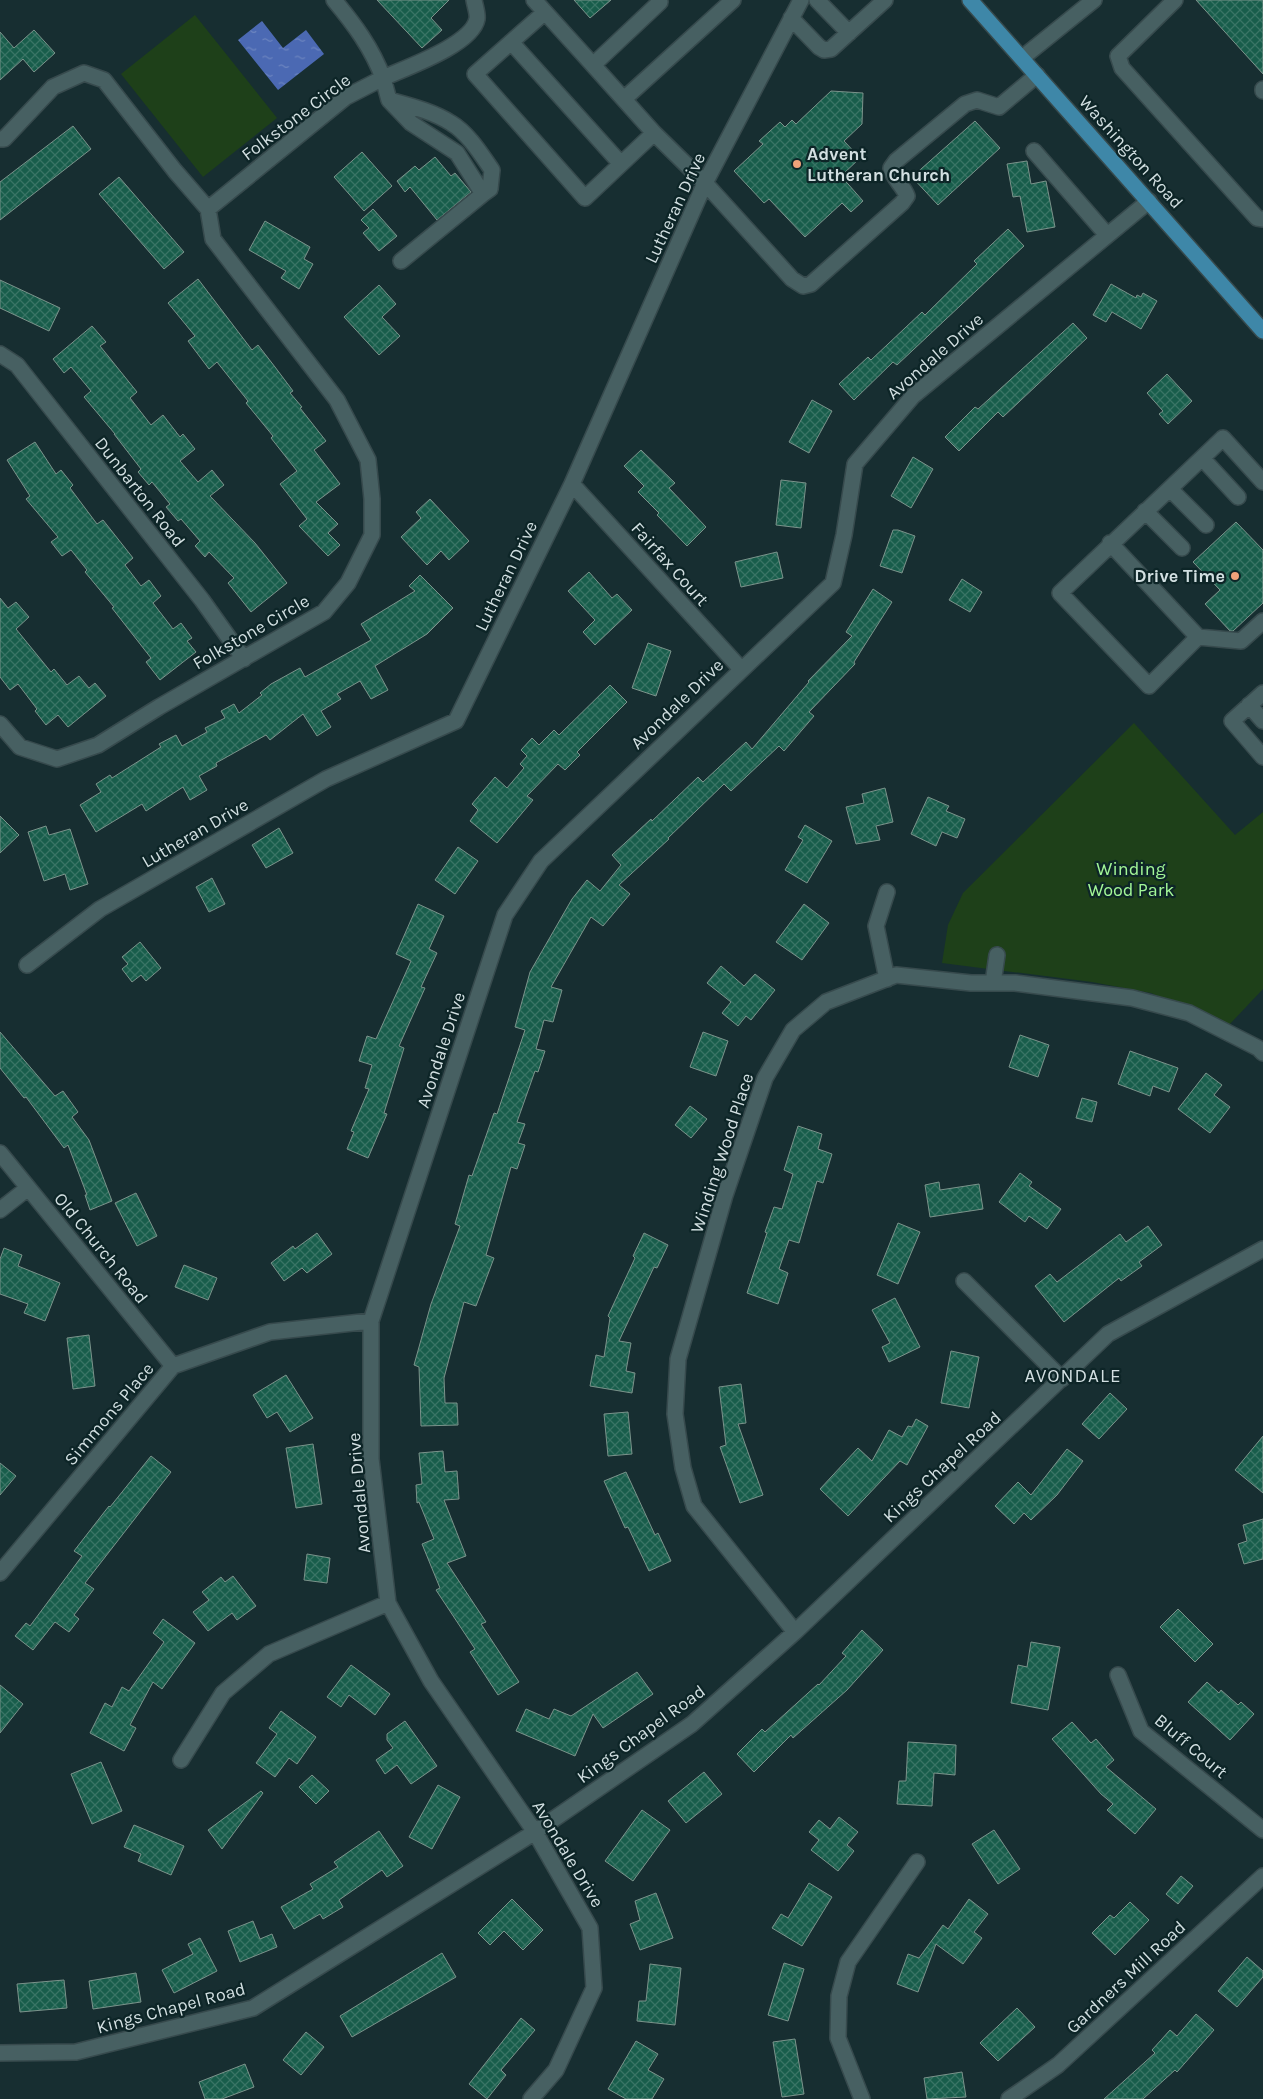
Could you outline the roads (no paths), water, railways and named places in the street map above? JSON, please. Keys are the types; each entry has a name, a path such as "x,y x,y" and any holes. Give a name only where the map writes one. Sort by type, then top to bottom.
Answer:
{"main road":[{"name":"Washington Road","path":"970,0 1263,330"}],"street":[{"path":"334,0 359,30 383,78 389,100 411,123 457,153 483,194"},
{"name":"Folkstone Circle","path":"0,724 20,747 57,759 98,745 159,707 324,612 348,583 372,535 372,498 368,460 337,400 213,239 208,209 346,98 383,78 444,52 472,29 477,19 474,0"},
{"path":"534,0 654,133 705,183 792,279 803,286 811,284 902,203 907,196 904,188 892,175 891,168 896,161 965,104 977,100 999,107 1037,75"},
{"path":"624,99 733,0"},
{"name":"Lutheran Drive","path":"27,965 100,909 326,779 456,722 572,484 705,183 799,0"},
{"path":"817,0 848,33"},
{"path":"791,18 824,50 831,49 886,0"},
{"path":"1022,58 1094,0"},
{"path":"1174,0 1118,56 1122,68 1257,218 1263,219"},
{"path":"593,65 660,2"},
{"path":"545,12 475,74 585,198 654,133"},
{"path":"511,42 621,164"},
{"path":"0,139 4,139 53,87 84,73 104,80 174,172 208,209"},
{"path":"389,100 419,108 452,123 472,143 492,170 490,189 401,261"},
{"path":"1034,151 1108,235"},
{"name":"Avondale Drive","path":"531,2099 556,2070 594,1988 590,1928 535,1832 431,1681 388,1603 371,1459 372,1321 505,916 541,861 741,669 833,584 844,535 855,464 914,396 1149,201"},
{"name":"Dunbarton Road","path":"0,354 17,365 202,600 244,659"},
{"path":"1198,637 1149,686 1060,593 1110,543 1223,438 1263,482"},
{"path":"1202,458 1238,496"},
{"name":"Fairfax Court","path":"572,484 741,669"},
{"path":"1170,489 1206,525"},
{"path":"1145,511 1182,548"},
{"path":"1110,543 1198,637 1241,641 1263,621"},
{"path":"1263,693 1232,721 1263,757"},
{"path":"1250,705 1263,721"},
{"path":"886,892 876,926 887,978"},
{"path":"993,983 997,956"},
{"name":"Winding Wood Place","path":"795,1632 694,1506 683,1468 675,1414 678,1359 725,1194 765,1078 793,1030 826,1002 896,975 1015,983 1132,998 1189,1013 1258,1048 1263,1053"},
{"name":"Old Church Road","path":"0,1153 173,1366"},
{"path":"0,1210 28,1188"},
{"name":"Kings Chapel Road","path":"0,2053 76,2052 253,2008 535,1832 692,1724 795,1632 1108,1334 1263,1249"},
{"path":"964,1281 1062,1379"},
{"name":"Simmons Place","path":"0,1573 173,1366 270,1332 372,1321"},
{"path":"181,1760 222,1693 270,1654 388,1603"},
{"name":"Bluff Court","path":"1118,1675 1140,1731 1263,1830"},
{"path":"862,2099 838,2038 838,1996 848,1962 917,1862"},
{"name":"Gardners Mill Road","path":"1009,2099 1058,2065 1263,1876"}],"water":[{"path":"262,21 283,48 306,30 324,54 278,90 238,40"}],"place":[{"name":"Advent Lutheran Church","path":"797,164"},
{"name":"Drive Time","path":"1235,576"}],"district":[{"name":"AVONDALE","path":"1073,1376"}],"park label":[{"name":"Winding Wood Park","path":"1131,880"}]}
